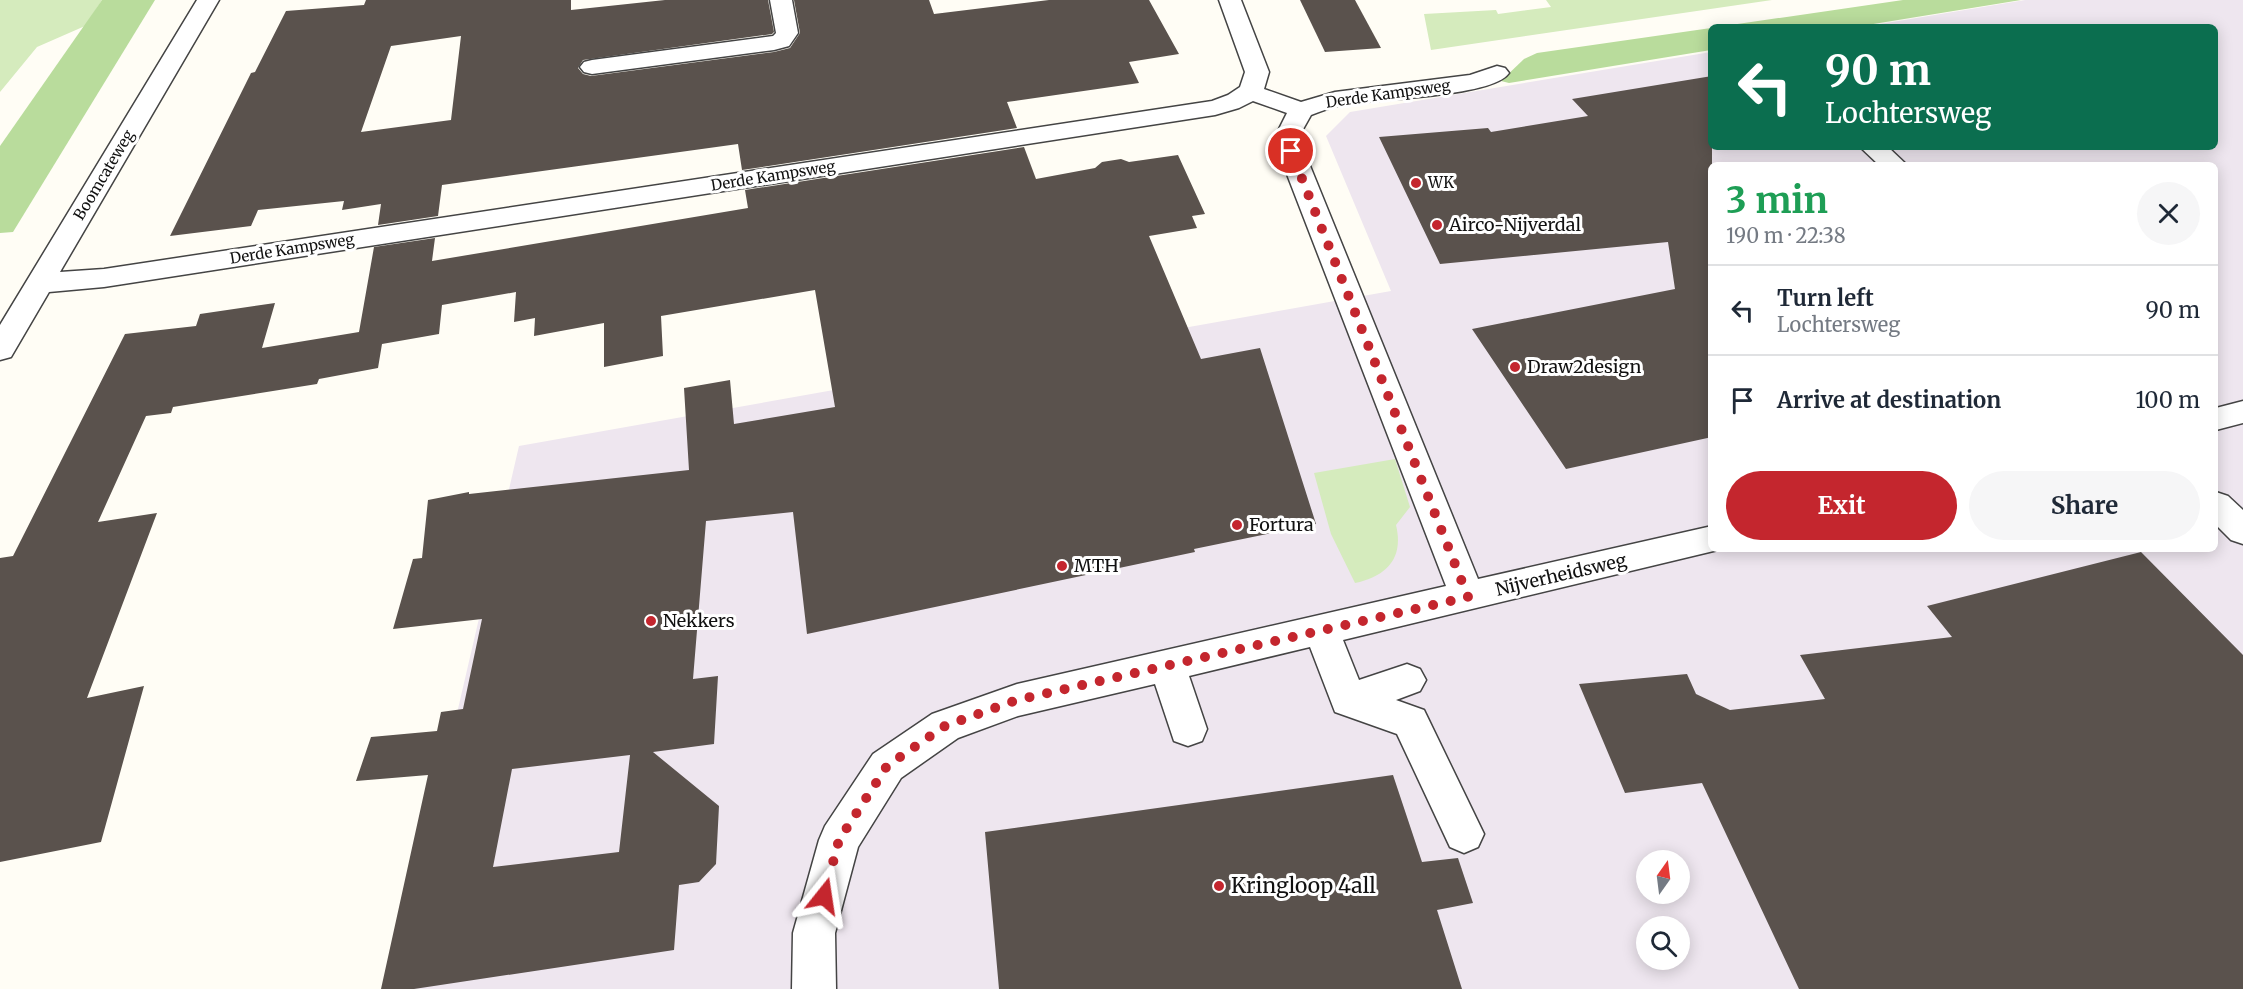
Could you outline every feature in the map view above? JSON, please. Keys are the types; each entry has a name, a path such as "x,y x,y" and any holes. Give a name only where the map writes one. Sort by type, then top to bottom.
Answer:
{"street":[{"name":"Boomcateweg","path":"0,350 208,0"},
{"path":"592,67 774,43 781,40 787,33 781,0"},
{"path":"1230,0 1257,72 1257,82 1251,92"},
{"name":"Derde Kampsweg","path":"39,283 104,278 1215,108 1237,102 1251,92 1301,110 1335,99 1475,82 1497,73"},
{"path":"1301,110 1290,131 1291,151 1468,597"},
{"path":"1877,150 1891,162"},
{"path":"2218,418 2243,412"},
{"path":"2218,507 2243,531"},
{"name":"Nijverheidsweg","path":"814,989 814,933 839,840 887,766 945,726 1017,700 1708,540"},
{"path":"1321,630 1348,700 1412,722 1464,834"},
{"path":"1167,665 1188,729"},
{"path":"1348,700 1407,680"}],"shaded area":[{"path":"2025,0 2243,0 2243,989 393,989 519,446 1391,291 1326,136 1350,112 1708,52 1708,150 2218,150 2218,24 1880,24"}],"green space":[{"path":"0,0 102,0 85,26 37,47 0,92"},
{"path":"102,0 155,0 13,232 0,233 0,146"},
{"path":"1546,0 1772,0 1431,50 1424,14 1496,10 1498,14 1551,7"},
{"path":"1903,0 2021,0 1873,24 1738,24"},
{"path":"1708,28 1708,50 1509,83 1501,81 1524,59 1537,53"},
{"path":"1395,459 1410,507 1396,525 1398,537 1395,556 1390,564 1376,576 1355,583 1331,534 1314,473"}],"building":[{"path":"366,0 571,0 571,10 665,0 768,0 774,32 772,34 583,60 578,68 583,74 591,76 790,48 800,33 794,0 929,0 934,14 1049,0 1149,0 1179,54 1129,62 1139,83 1007,102 1017,128 742,170 738,144 442,185 438,216 378,225 381,204 342,210 344,201 258,210 251,226 170,236 251,73 255,72 286,11 364,5","holes":["461,36 451,120 361,132 391,46"]},
{"path":"1300,0 1355,0 1381,48 1325,52"},
{"path":"1708,77 1708,150 1712,150 1712,162 1708,162 1708,438 1566,469 1472,329 1675,289 1668,242 1440,264 1379,137 1488,128 1491,132 1588,116 1572,99"},
{"path":"1024,147 1036,179 1095,168 1102,162 1121,159 1129,162 1178,155 1205,214 1192,216 1197,228 1149,236 1201,359 1260,348 1316,524 1194,549 1195,552 807,634 793,512 706,521 693,679 718,676 714,744 653,752 719,806 716,864 699,882 679,885 674,950 414,989 381,989 428,775 356,781 371,737 437,731 441,712 463,709 482,619 393,629 413,559 422,558 428,500 469,492 469,494 689,470 684,388 730,380 734,424 835,407 815,290 661,316 663,356 604,367 604,323 534,336 535,318 514,322 516,292 442,305 439,334 382,344 378,368 319,379 317,384 173,407 171,413 146,416 98,522 157,513 87,698 144,686 101,842 0,862 0,558 13,556 125,334 196,326 200,314 275,303 262,348 359,332 374,247 435,238 432,261 748,208 745,190","holes":["630,755 619,852 493,867 512,769"]},
{"path":"2141,552 2243,655 2243,989 1799,989 1702,783 1625,793 1579,684 1687,674 1696,694 1730,710 1825,699 1800,655 1952,637 1927,606"},
{"path":"1393,775 1422,862 1458,858 1473,903 1437,910 1462,989 999,989 985,832"}],"place":[{"name":"WK","path":"1416,183"},
{"name":"Airco-Nijverdal","path":"1437,225"},
{"name":"Draw2design","path":"1515,367"},
{"name":"Fortura","path":"1237,525"},
{"name":"MTH","path":"1062,566"},
{"name":"Nekkers","path":"651,621"},
{"name":"Kringloop 4all","path":"1219,886"}],"route":[{"path":"824,896 839,840 887,766 945,726 1017,700 1468,597 1291,151"}]}
